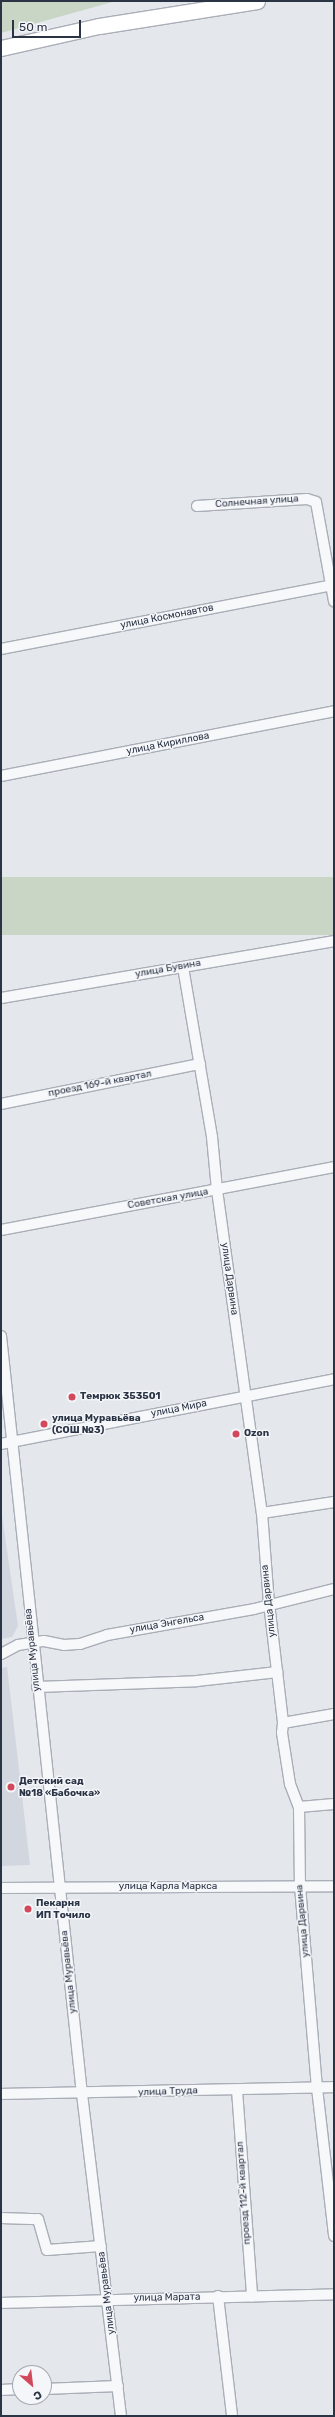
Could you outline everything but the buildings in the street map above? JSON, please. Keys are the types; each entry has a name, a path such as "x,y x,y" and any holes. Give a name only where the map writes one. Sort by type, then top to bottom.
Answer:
{"main road":[{"path":"1,48 99,26 257,1"}],"street":[{"name":"Солнечная улица","path":"197,506 307,499 316,502 332,586"},
{"path":"332,586 334,601"},
{"name":"улица Космонавтов","path":"1,649 332,586"},
{"name":"улица Кириллова","path":"1,776 334,712"},
{"name":"улица Бувина","path":"1,998 334,941"},
{"name":"улица Дарвина","path":"184,966 212,1137 216,1190 262,1513 268,1603 283,1723 282,1733 290,1784 299,1807 300,1886 318,2088 334,2236"},
{"name":"проезд 169-й квартал","path":"1,1104 200,1064"},
{"name":"Советская улица","path":"1,1230 334,1167"},
{"name":"улица Муравьёва","path":"1,1336 13,1442 32,1643 82,2094 121,2416"},
{"name":"улица Мира","path":"1,1444 334,1379"},
{"path":"262,1513 334,1502"},
{"name":"улица Энгельса","path":"1,1654 18,1645 44,1641 64,1645 80,1644 107,1634 254,1609 268,1603 334,1589"},
{"path":"37,1687 197,1681 277,1672"},
{"path":"283,1723 334,1714"},
{"path":"299,1807 334,1804"},
{"name":"улица Карла Маркса","path":"1,1888 334,1886"},
{"name":"улица Труда","path":"1,2094 82,2094 334,2087"},
{"name":"проезд 112-й квартал","path":"237,2090 252,2296"},
{"path":"1,2218 38,2219 47,2250 101,2246"},
{"name":"улица Марата","path":"1,2303 334,2294"},
{"path":"218,2296 232,2416"},
{"path":"52,2388 118,2386"},
{"path":"1,2390 12,2389"}],"shaded area":[{"path":"1,1509 18,1626 12,1637 1,1639"},
{"name":"Детский сад №18 «Бабочка»","path":"7,1667 30,1865 1,1866 1,1668"}],"green space":[{"path":"1,1 116,1 1,33"},
{"path":"1,877 334,877 334,935 1,935"}],"place":[{"name":"Темрюк 353501","path":"72,1397"},
{"name":"улица Муравьёва (СОШ №3)","path":"44,1424"},
{"name":"Ozon","path":"236,1434"},
{"name":"Детский сад №18 «Бабочка»","path":"11,1787"},
{"name":"Пекарня ИП Точило","path":"28,1909"}]}
